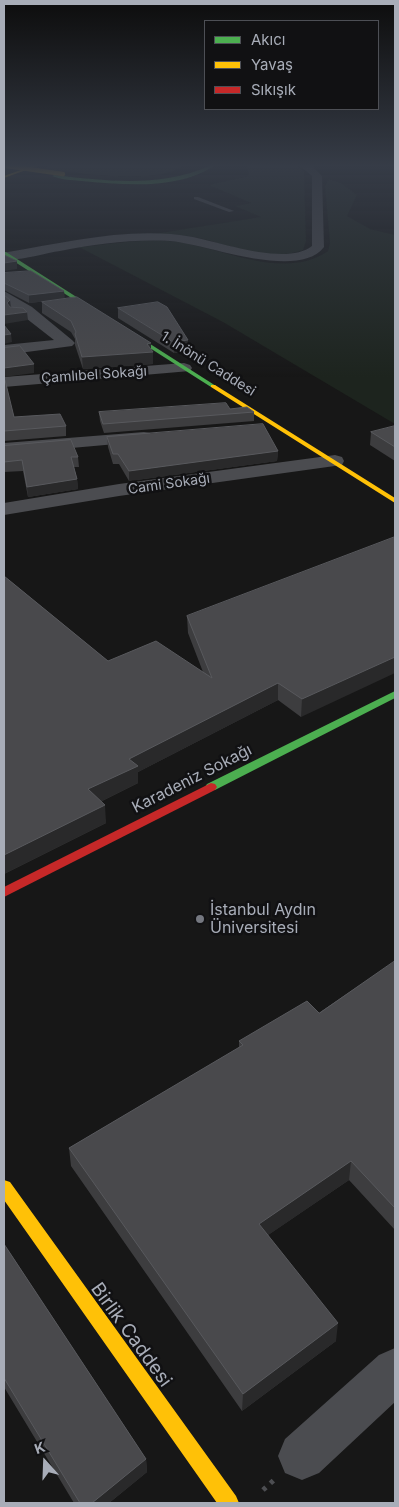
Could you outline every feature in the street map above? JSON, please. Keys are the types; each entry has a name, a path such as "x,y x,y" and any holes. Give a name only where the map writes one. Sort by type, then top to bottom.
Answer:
{"main road":[{"name":"1. İnönü Caddesi","path":"6,255 184,368 280,426 395,501"},
{"name":"Karadeniz Sokağı","path":"4,892 395,694"},
{"name":"Birlik Caddesi","path":"4,1187 229,1503"}],"street":[{"path":"6,255 101,242 160,238 190,240 271,258 308,254 318,247 318,236"},
{"path":"14,275 34,273"},
{"path":"4,295 27,310 67,344 4,350"},
{"path":"62,305 80,302"},
{"path":"4,313 44,307"},
{"name":"Çamlıbel Sokağı","path":"4,382 184,368"},
{"path":"250,429 280,426"},
{"path":"4,449 161,436"},
{"name":"Cami Sokağı","path":"4,509 119,490 334,461"},
{"path":"302,1456 395,1371"}],"shaded area":[{"path":"190,236 306,236 306,241 303,250 289,254 274,255"},
{"path":"329,236 395,236 395,424 223,322 79,247 135,241 168,241 270,263 290,263 310,260 328,251"}],"building":[{"path":"4,255 17,261 4,263"},
{"path":"31,271 64,291 29,295 4,283 4,273"},
{"path":"4,295 10,300 7,303 10,307 23,308 27,312 4,315"},
{"path":"77,297 151,343 147,344 153,352 82,357 76,332 71,321 42,302"},
{"path":"158,302 167,307 188,340 173,342 118,308"},
{"path":"4,325 11,334 4,335"},
{"path":"20,346 34,364 4,368 4,348"},
{"path":"4,379 14,417 60,414 66,426 4,431"},
{"path":"226,403 230,409 247,407 254,412 103,424 99,412"},
{"path":"263,424 278,451 129,471 118,454 113,454 107,437"},
{"path":"395,426 395,447 371,432"},
{"path":"71,440 78,457 71,457 77,479 27,487 22,460 4,462 4,446"},
{"path":"395,537 395,657 302,699 278,683 129,759 138,766 88,789 105,805 4,855 4,576 108,661 156,641 212,678 187,616"},
{"path":"395,961 395,1208 351,1161 259,1224 338,1323 243,1394 69,1148 243,1045 239,1041 307,1001 319,1013"},
{"path":"4,1244 146,1459 92,1503 80,1503 4,1378"}],"traffic: fast":[{"path":"4,253 213,386"},
{"path":"211,787 395,694"}],"traffic: slow":[{"path":"213,386 395,501"},
{"path":"4,1187 229,1503"}],"traffic: jam":[{"path":"4,892 211,787"}],"place":[{"name":"İstanbul Aydın Üniversitesi","path":"200,919"}]}
